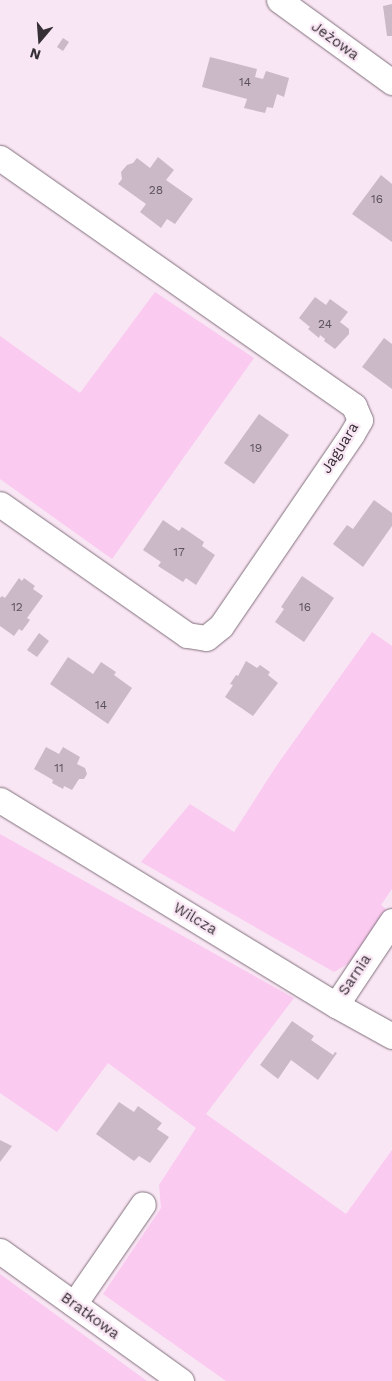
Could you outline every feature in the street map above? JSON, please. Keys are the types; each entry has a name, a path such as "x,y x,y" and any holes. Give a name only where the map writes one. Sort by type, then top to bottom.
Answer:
{"street":[{"name":"Jeżowa","path":"279,0 392,82"},
{"name":"Jaguara","path":"0,158 354,406 360,420 221,626 206,638 187,635 0,504"},
{"name":"Wilcza","path":"0,800 336,1005 392,1036"},
{"name":"Sarnia","path":"336,1005 392,921"},
{"path":"74,1304 143,1204"},
{"name":"Bratkowa","path":"0,1251 181,1381"}],"shaded area":[{"path":"155,292 254,358 112,559 0,479 0,336 80,393"},
{"path":"372,632 392,646 392,889 381,905 388,911 351,962 334,972 141,862 190,804 234,832 277,765"},
{"path":"0,834 294,998 206,1114 346,1214 392,1150 392,1381 226,1381 103,1294 161,1208 159,1185 196,1128 108,1063 57,1132 0,1093"},
{"path":"0,1274 147,1381 0,1381"}],"building":[{"path":"392,4 392,36 387,36 383,6"},
{"path":"63,38 69,42 63,51 57,47"},
{"path":"210,57 257,69 255,77 263,79 266,71 289,78 284,97 277,94 273,108 267,107 265,113 244,108 247,99 202,87"},
{"path":"158,157 174,170 166,180 193,199 175,224 167,219 161,228 140,212 146,204 118,184 122,179 121,172 137,158 150,168"},
{"path":"381,175 392,184 392,242 352,214"},
{"path":"315,297 326,305 330,299 348,312 340,322 349,329 349,334 335,349 324,341 325,339 320,335 319,338 308,329 310,327 299,318"},
{"path":"384,338 392,344 392,389 362,367"},
{"path":"259,414 289,435 254,484 224,463"},
{"path":"374,500 392,513 392,526 363,567 333,544 347,525 353,529"},
{"path":"163,520 179,531 182,527 204,542 202,546 215,555 196,585 186,578 183,582 158,566 161,562 143,550"},
{"path":"302,576 334,598 304,642 275,622 284,609 281,607"},
{"path":"19,578 22,581 24,578 35,586 33,589 43,596 27,618 30,620 22,631 19,629 14,636 0,626 0,598 2,596 5,598"},
{"path":"39,633 49,641 37,657 27,650"},
{"path":"68,657 93,674 101,662 116,672 114,675 132,688 108,724 50,684"},
{"path":"246,661 257,668 260,665 270,672 268,675 278,683 253,716 225,697 233,685 230,684 236,675 238,676"},
{"path":"46,747 59,754 63,747 80,757 77,764 85,768 87,774 84,779 79,779 72,790 64,786 63,789 52,783 53,780 34,769"},
{"path":"292,1021 314,1036 311,1040 333,1055 335,1052 337,1053 318,1080 291,1060 278,1079 260,1065"},
{"path":"119,1102 134,1112 138,1106 162,1123 157,1129 169,1137 150,1163 139,1156 134,1161 96,1134"},
{"path":"0,1140 12,1146 0,1162"}]}
